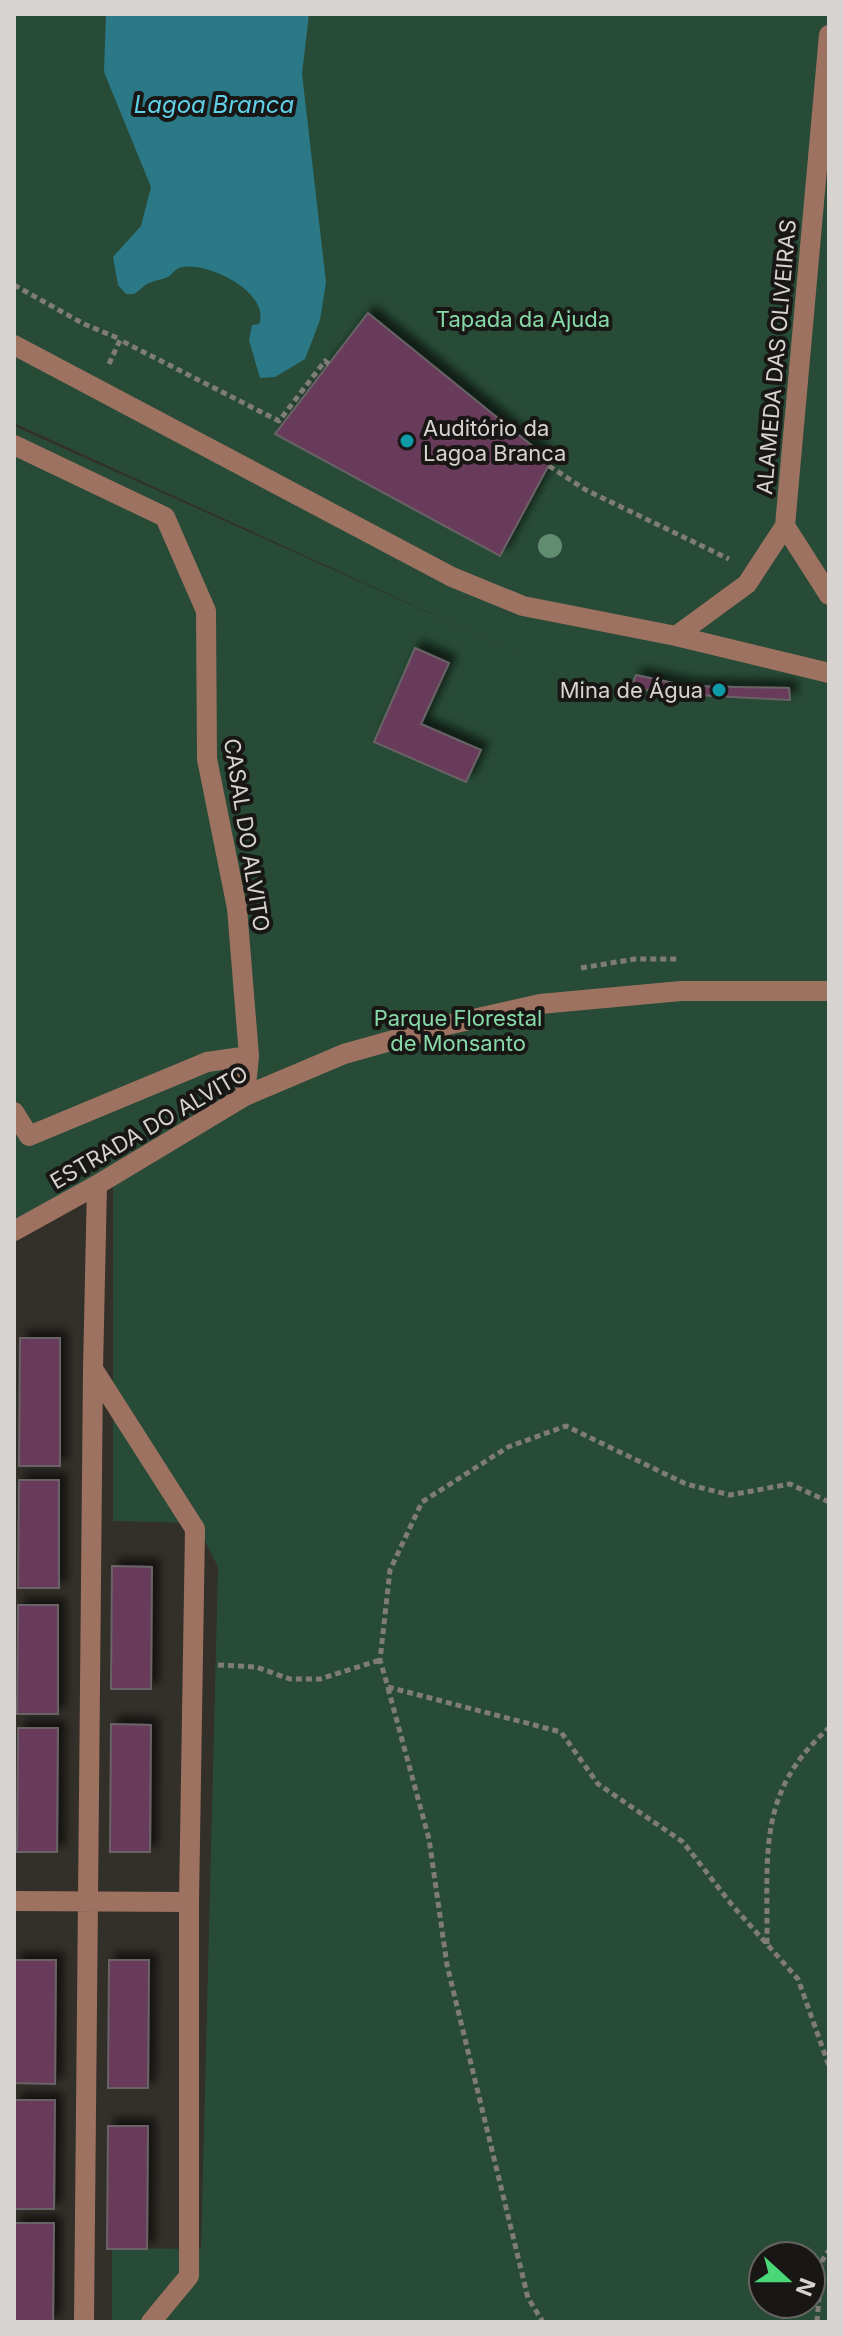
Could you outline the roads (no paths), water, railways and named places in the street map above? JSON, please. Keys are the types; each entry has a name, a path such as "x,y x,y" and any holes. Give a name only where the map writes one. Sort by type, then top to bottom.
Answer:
{"street":[{"name":"ALAMEDA DAS OLIVEIRAS","path":"676,636 747,584 785,526 829,35"},
{"path":"14,345 452,577 523,606 676,636 829,673"},
{"name":"CASAL DO ALVITO","path":"14,445 165,517 206,611 207,759 237,908 249,1056 245,1096"},
{"path":"785,526 829,595"},
{"name":"ESTRADA DO ALVITO","path":"14,1231 245,1096 344,1054 447,1025 540,1004 681,991 829,991"},
{"path":"14,1112 29,1136 207,1062 249,1056"},
{"path":"84,2322 97,1185"},
{"path":"93,1369 195,1529 189,1902 189,2276 151,2322"},
{"path":"14,1901 189,1902"}],"water":[{"name":"Lagoa Branca","path":"106,14 309,14 302,74 326,282 320,320 305,359 275,377 260,378 249,340 252,325 259,324 260,312 256,301 235,282 208,269 183,267 168,277 147,284 134,294 126,294 118,285 113,257 141,226 151,187 104,72"}],"place":[{"name":"Auditório da Lagoa Branca","path":"407,441"},
{"name":"Mina de Água","path":"719,690"}],"park label":[{"name":"Tapada da Ajuda","path":"523,319"},
{"name":"Parque Florestal de Monsanto","path":"458,1030"}]}
